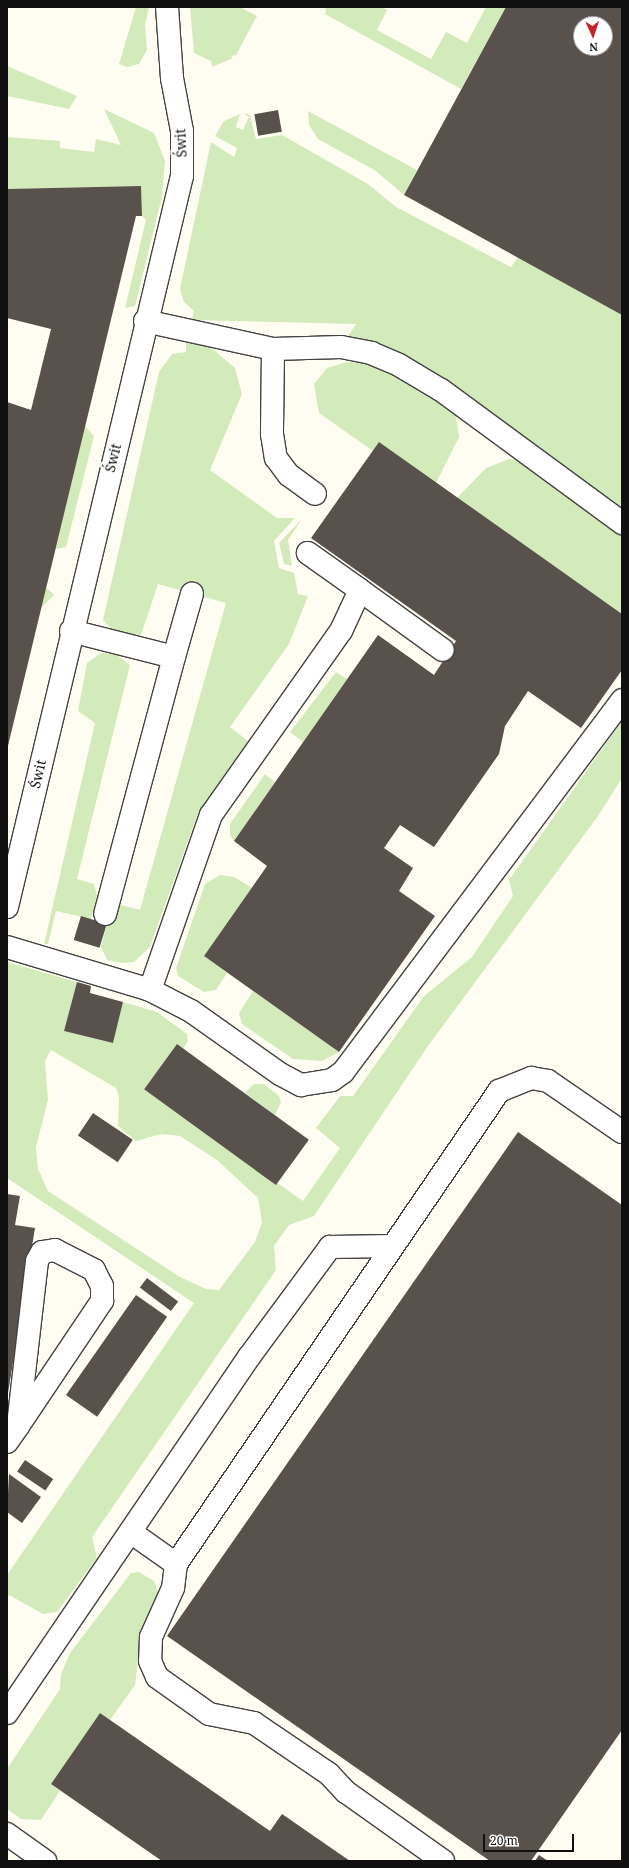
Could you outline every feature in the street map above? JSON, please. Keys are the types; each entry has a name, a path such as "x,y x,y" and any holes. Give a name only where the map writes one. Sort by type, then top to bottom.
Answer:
{"street":[{"name":"Świt","path":"7,907 145,321 182,176 182,131 169,48 167,7"},
{"path":"145,321 273,349 341,347 371,353 399,365 441,390 622,523"},
{"path":"273,349 272,434 276,458 289,475 315,494"},
{"path":"308,553 443,650"},
{"path":"150,990 211,815 341,631 360,590"},
{"path":"105,914 192,594"},
{"path":"71,632 174,657"},
{"path":"7,947 150,990 191,1011 292,1081 312,1086 332,1080 343,1072 622,700"},
{"path":"443,1861 346,1792 329,1774 254,1723 209,1714 157,1677 150,1661 151,1637 172,1588 176,1564 499,1091 515,1082 531,1078 548,1081 622,1132"},
{"path":"7,1713 132,1533 250,1357 330,1247 393,1246"},
{"path":"55,1250 94,1270 102,1286 102,1301 12,1434 37,1261 42,1252 55,1250"},
{"path":"132,1533 176,1564"},
{"path":"7,1834 44,1861"}],"green space":[{"path":"136,7 149,7 145,25 147,50 139,64 127,67 119,64"},
{"path":"190,7 240,7 257,16 236,55 231,56 233,58 212,67 211,61 194,53"},
{"path":"326,7 382,7 387,10 377,30 431,59 446,32 467,43 486,7 506,7 461,89 325,14"},
{"path":"7,66 77,96 69,109 7,96"},
{"path":"104,109 154,133 165,161 162,197 135,306 125,308 146,220 142,216 141,186 7,189 7,137 60,141 60,148 94,152 96,139 121,145"},
{"path":"308,111 417,170 404,195 376,171 318,139 309,125"},
{"path":"243,113 250,115 256,139 282,135 368,184 396,207 511,267 518,257 622,315 622,510 346,339 356,324 192,320 194,311 184,302 180,289 211,142 234,157 237,148 215,136 224,121 240,114 236,127 243,130 249,117"},
{"path":"186,343 209,346 235,368 242,394 210,470 277,518 295,518 274,541 279,568 294,573 298,594 308,596 289,644 230,727 248,741 198,813 150,947 134,962 122,963 107,960 101,947 107,924 118,904 140,910 226,603 158,584 141,635 113,631 103,620 159,372 172,354 186,352"},
{"path":"347,362 367,363 394,374 429,393 456,416 459,437 436,483 379,442 373,451 319,413 314,384 327,368"},
{"path":"85,426 94,436 66,547 56,549"},
{"path":"509,459 519,460 622,536 621,613 457,498 486,468"},
{"path":"302,519 288,540 292,566 284,564 279,543"},
{"path":"47,588 54,595 7,642 7,628"},
{"path":"101,653 117,655 130,665 77,879 94,884 97,896 91,919 56,911 48,944 44,944 95,723 78,711 87,663"},
{"path":"336,672 347,679 303,742 290,732"},
{"path":"622,721 622,778 598,816 428,1046 314,1216 289,1225 274,1246 276,1270 92,1537 97,1558 57,1612 43,1614 9,1595 7,1597 7,1575 194,1303 7,1178 7,962 77,982 64,1031 113,1043 123,1002 157,1012 187,1034 188,1041 183,1049 177,1044 144,1089 303,1201 340,1148 316,1128 340,1096 353,1096 424,996 472,957 513,896 509,880","holes":["51,1050 116,1088 119,1097 118,1126 136,1141 161,1134 180,1136 217,1160 258,1198 262,1222 255,1242 219,1290 206,1289 180,1277 48,1191 38,1169 36,1147 48,1100 45,1061"]},
{"path":"265,774 275,782 234,841 230,835 230,824"},
{"path":"220,875 234,877 252,888 204,956 227,973 216,990 204,992 178,976 176,968 205,884"},
{"path":"253,991 339,1052 322,1061 293,1059 242,1024 239,1013"},
{"path":"254,1084 264,1084 279,1096 281,1102 275,1115 245,1093"},
{"path":"139,1572 154,1581 158,1592 157,1606 141,1636 135,1685 110,1720 100,1713 51,1784 60,1791 41,1820 21,1819 7,1809 7,1769 60,1689 61,1674 70,1653 131,1573"}],"building":[{"path":"506,7 622,7 622,315 404,195"},
{"path":"278,110 282,132 258,136 254,114"},
{"path":"141,186 142,216 136,216 7,750 7,402 31,410 51,329 7,318 7,189"},
{"path":"379,442 622,614 622,670 581,728 528,691 505,726 499,754 434,847 400,825 384,848 413,868 399,891 435,916 339,1052 204,956 267,866 234,841 378,635 434,675 456,641 311,538"},
{"path":"81,916 107,924 100,948 74,940"},
{"path":"77,982 91,986 90,993 123,1002 113,1043 64,1031"},
{"path":"177,1044 309,1140 276,1185 144,1089"},
{"path":"93,1113 133,1140 118,1162 78,1135"},
{"path":"518,1132 622,1205 622,1730 531,1861 490,1861 167,1636"},
{"path":"7,1194 20,1196 15,1225 35,1228 8,1393"},
{"path":"147,1278 178,1301 171,1311 140,1288"},
{"path":"136,1295 167,1317 97,1417 66,1395"},
{"path":"25,1460 53,1479 45,1491 17,1472"},
{"path":"9,1474 41,1497 22,1523 7,1512"},
{"path":"100,1713 270,1831 282,1814 350,1861 162,1861 51,1784"},
{"path":"539,1855 548,1861 535,1861"}]}
